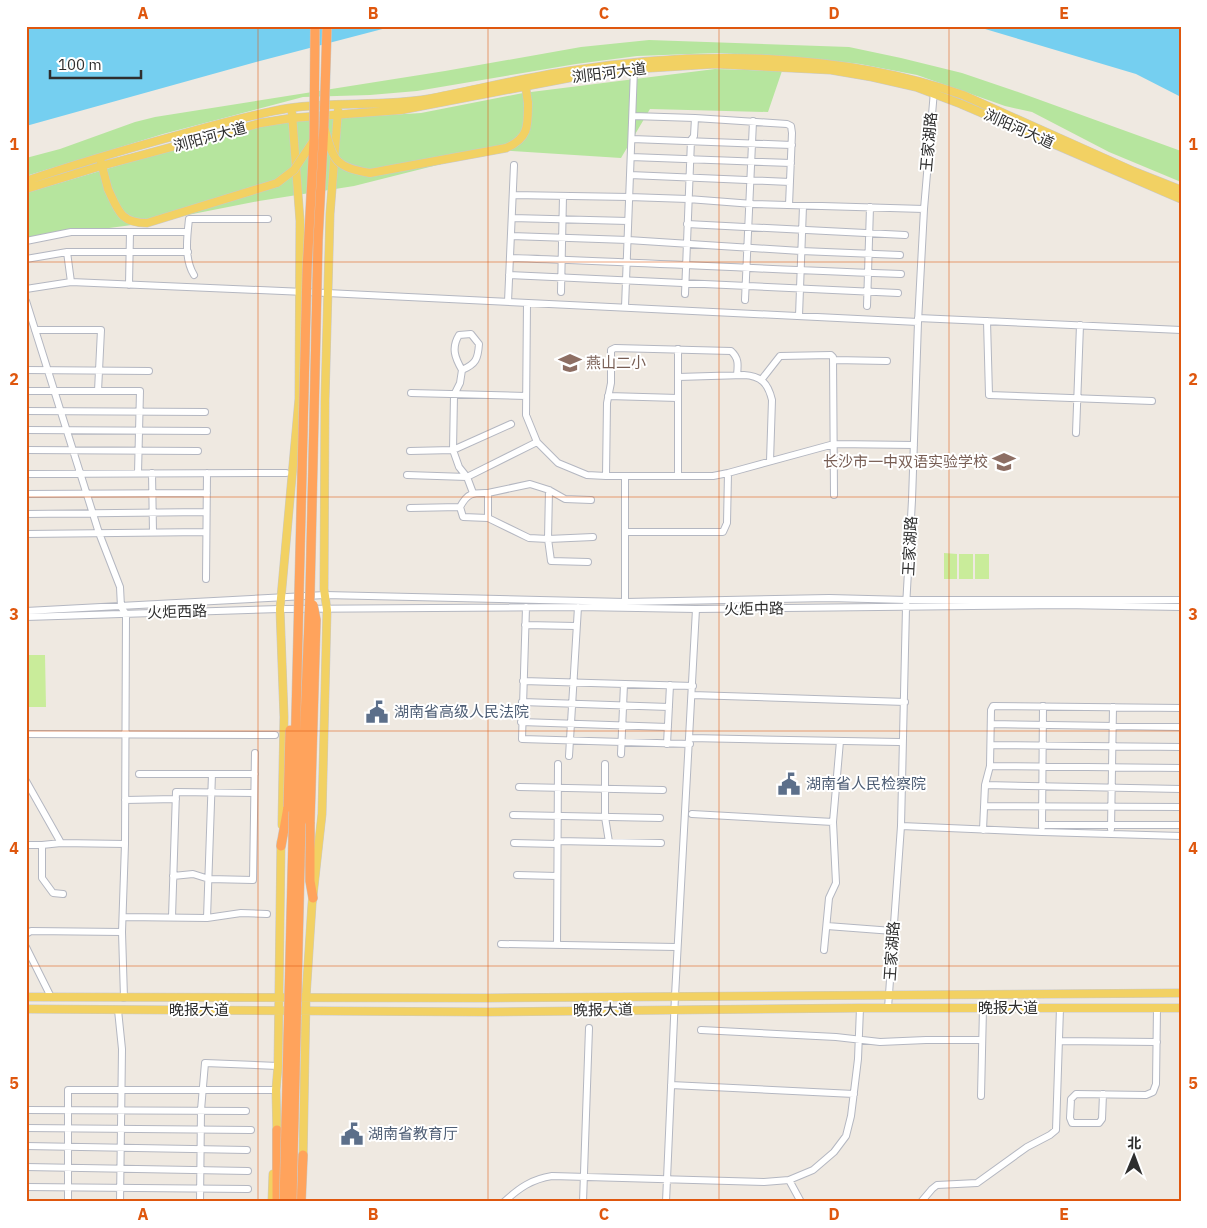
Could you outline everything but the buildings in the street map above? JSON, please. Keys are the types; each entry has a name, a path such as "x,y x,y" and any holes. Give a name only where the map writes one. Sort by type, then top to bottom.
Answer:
{"highway":[{"path":"284,1202 307,270 314,140 315,26"},
{"path":"292,1202 301,823 310,594 318,240 327,26"},
{"path":"310,594 316,620 310,822 310,881 314,898"},
{"path":"281,846 288,807 293,629 299,597"},
{"path":"277,1202 278,1130"},
{"path":"302,1199 303,1155"}],"main road":[{"name":"浏阳河大道","path":"26,181 98,156 232,120 292,108 339,104 398,103 525,82 616,64 715,58 831,64 872,70 934,89 1181,199"},
{"name":"浏阳河大道","path":"26,189 260,123 292,118 401,110 525,82 634,69 715,64 830,70 963,95 1133,171 1181,190"},
{"path":"324,125 332,156 349,170 370,173 506,148 514,145 526,132 528,103 525,82"},
{"path":"303,1155 306,997 322,814 327,610 325,595 325,410 327,293 330,214 339,104"},
{"path":"272,1202 278,1130 276,1090 284,717 280,609 299,399 300,221 292,108"},
{"path":"98,156 103,166 108,189 119,213 133,223 147,224 277,183 294,170 314,140"},
{"name":"晚报大道","path":"26,997 498,998 1181,993"},
{"name":"晚报大道","path":"26,1009 488,1012 860,1008 1181,1008"}],"street":[{"path":"625,307 634,69"},
{"name":"王家湖路","path":"888,1008 901,826 906,607 918,320 924,209 934,89"},
{"path":"633,116 696,118 787,124 791,126 789,205"},
{"path":"685,294 691,140 694,136 696,118"},
{"path":"744,300 753,122"},
{"path":"632,139 792,145"},
{"path":"631,157 791,163"},
{"path":"508,302 514,165"},
{"path":"630,175 790,182"},
{"path":"513,195 572,195 688,199 749,204 924,209"},
{"path":"560,292 563,196"},
{"path":"799,316 803,206"},
{"path":"867,306 870,207"},
{"path":"194,275 188,266 189,218 268,219"},
{"path":"512,218 628,221"},
{"path":"687,224 905,235"},
{"path":"26,241 71,232 188,232"},
{"path":"129,285 130,232"},
{"path":"511,236 628,240 900,255"},
{"path":"26,259 67,252 188,252"},
{"path":"67,252 71,282"},
{"path":"510,258 627,261 801,271 901,274"},
{"path":"509,275 898,293"},
{"path":"26,288 71,282 799,316 987,321 1181,330"},
{"path":"26,301 99,533 120,587 121,607 126,614 125,844 122,932 124,998"},
{"path":"527,303 526,416 538,442 558,464 586,475 625,477 713,476 834,444 914,445"},
{"path":"987,321 988,395 1152,402"},
{"path":"1076,433 1080,326"},
{"path":"36,330 101,330 98,391"},
{"path":"462,370 473,365 478,354 479,344 471,334 459,335 454,344 455,358 462,370 460,383 454,395 453,450 459,467 467,476 473,492"},
{"path":"606,476 611,350 615,348 731,351 736,355 738,363 737,375"},
{"path":"678,349 678,476"},
{"path":"762,379 780,356 831,355 834,360 834,495"},
{"path":"834,360 887,361"},
{"path":"26,370 149,371"},
{"path":"678,377 737,375 753,376 762,379 770,392 772,400 770,461"},
{"path":"26,391 140,391 138,473"},
{"path":"411,393 526,396"},
{"path":"608,396 678,398"},
{"path":"26,411 205,412"},
{"path":"410,451 453,450 511,424"},
{"path":"26,430 207,431"},
{"path":"407,475 467,476 538,442"},
{"path":"26,450 198,451"},
{"path":"152,473 153,532"},
{"path":"206,579 207,473"},
{"path":"26,474 286,473"},
{"path":"624,532 723,532 727,523 728,473"},
{"path":"625,477 625,605 829,598 907,600 1181,600"},
{"path":"460,507 473,492 488,493 530,484 549,490 565,499 591,500"},
{"path":"549,490 548,539 551,561 588,562"},
{"path":"26,494 207,493"},
{"path":"488,493 488,518"},
{"path":"410,508 460,507"},
{"path":"460,507 464,517 488,518 529,538 593,537"},
{"path":"26,514 206,512"},
{"path":"26,534 206,532"},
{"name":"火炬西路","path":"26,611 325,595 625,605"},
{"name":"火炬中路","path":"327,610 625,605 696,610 1062,605 1181,607"},
{"path":"526,607 521,722 522,739 667,744 690,741 899,742"},
{"path":"569,756 578,607"},
{"name":"火炬西路","path":"26,617 280,609 327,610"},
{"path":"666,1202 696,610"},
{"path":"525,625 576,626"},
{"path":"523,681 693,686"},
{"path":"621,754 624,684"},
{"path":"667,744 670,685"},
{"path":"692,695 905,702"},
{"path":"522,702 668,707"},
{"path":"984,830 985,785 990,766 991,708 993,706 1181,708"},
{"path":"1042,829 1043,706"},
{"path":"1111,835 1113,707"},
{"path":"521,722 668,727"},
{"path":"991,724 1181,727"},
{"path":"26,734 275,735"},
{"path":"824,950 829,898 836,883 833,822 840,741"},
{"path":"991,745 1181,747"},
{"path":"173,876 193,874 208,879 253,880 255,753"},
{"path":"557,944 558,764"},
{"path":"605,764 605,817 609,842"},
{"path":"990,766 1181,768"},
{"path":"139,774 255,774"},
{"path":"207,918 212,774"},
{"path":"26,781 61,842"},
{"path":"985,785 1181,789"},
{"path":"519,787 663,790"},
{"path":"172,917 176,792 254,793"},
{"path":"125,800 176,799"},
{"path":"984,806 1181,807"},
{"path":"692,814 833,822"},
{"path":"514,816 660,818"},
{"path":"901,826 984,830 1181,825"},
{"path":"1042,829 1111,835 1181,836"},
{"path":"26,845 61,842 125,844"},
{"path":"514,843 662,843"},
{"path":"42,845 42,878 53,893 63,894"},
{"path":"517,875 557,876"},
{"path":"124,917 207,918 241,913 267,914"},
{"path":"827,926 893,931"},
{"path":"26,934 31,931 122,932"},
{"path":"501,944 676,947"},
{"path":"26,947 51,997"},
{"path":"504,1202 528,1182 540,1178 584,1177 764,1182 789,1180 813,1170 834,1152 846,1136 854,1094 860,1008"},
{"path":"981,1096 983,1008"},
{"path":"921,1202 932,1188 937,1185 977,1183 1027,1147 1056,1130 1060,1008"},
{"path":"1103,1094 1102,1119 1099,1123 1072,1123 1070,1118 1073,1095 1103,1094 1146,1095 1153,1092 1156,1084 1158,1008"},
{"path":"118,1010 122,1050 120,1202"},
{"path":"583,1202 589,1028"},
{"path":"702,1030 880,1042 982,1040"},
{"path":"1059,1041 1157,1042"},
{"path":"200,1202 201,1110 205,1063 278,1066"},
{"path":"671,1085 854,1094"},
{"path":"68,1202 68,1090 276,1090"},
{"path":"26,1110 246,1111"},
{"path":"26,1128 251,1130"},
{"path":"26,1146 247,1150"},
{"path":"26,1167 248,1171"},
{"path":"789,1180 801,1202"},
{"path":"26,1187 248,1189"}],"green space":[{"path":"649,40 849,47 962,73 1181,151 1181,182 1109,152 1032,112 1005,106 917,75 860,64 806,58 717,53 637,56 576,64 417,91 370,95 303,97 163,134 26,176 26,158 60,149 135,122 155,117 445,71 581,47"},
{"path":"715,69 782,71 768,112 650,109 621,158 497,150 354,186 259,201 147,223 41,237 26,244 26,193 261,123 421,113 523,93"},
{"path":"944,553 957,554 957,579 944,579"},
{"path":"959,554 973,554 973,579 959,579"},
{"path":"975,554 989,554 989,579 975,579"},
{"path":"26,655 45,655 46,707 26,707"}],"water":[{"path":"26,26 394,26 26,126"},
{"path":"975,26 1181,26 1181,97 1136,74"}],"place":[{"name":"燕山二小","path":"570,363"},
{"name":"长沙市一中双语实验学校","path":"1004,462"},
{"name":"湖南省高级人民法院","path":"377,712"},
{"name":"湖南省人民检察院","path":"789,784"},
{"name":"湖南省教育厅","path":"352,1134"}]}
